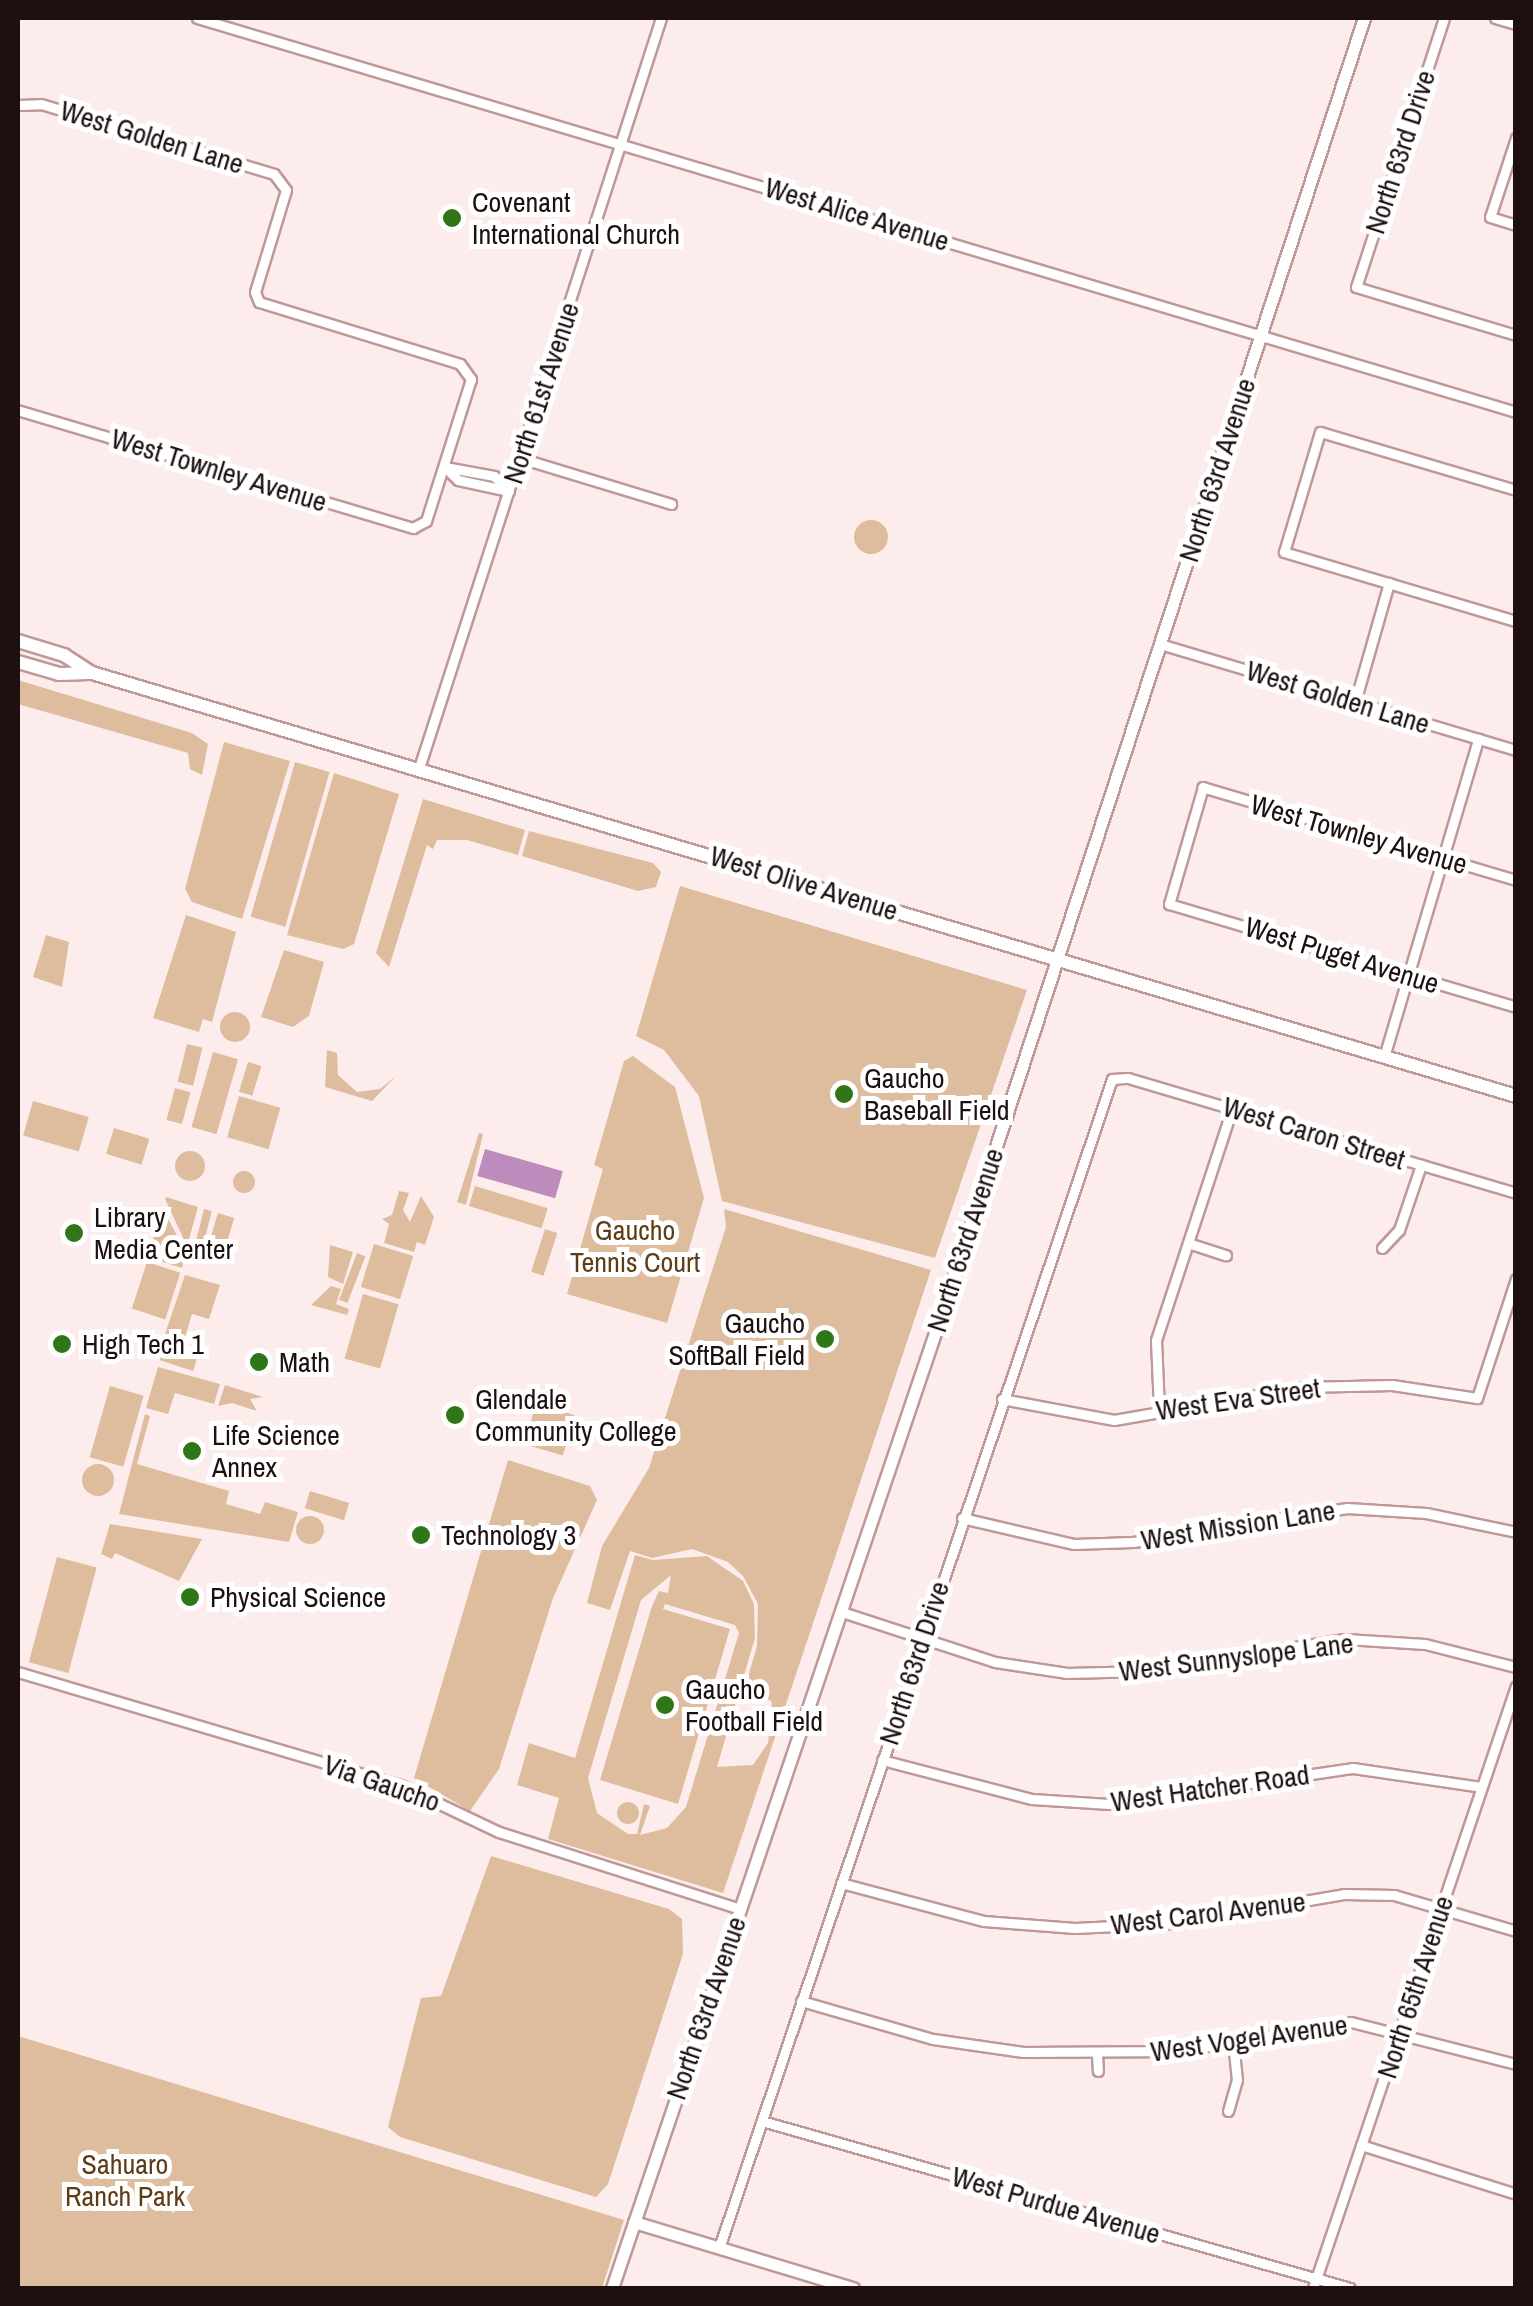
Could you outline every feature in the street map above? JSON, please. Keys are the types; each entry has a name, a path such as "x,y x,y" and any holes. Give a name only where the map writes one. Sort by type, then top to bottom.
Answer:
{"main road":[{"name":"West Olive Avenue","path":"18,641 64,655 92,672 1516,1096"},
{"name":"West Olive Avenue","path":"18,662 58,674 92,672"}],"street":[{"name":"West Alice Avenue","path":"198,18 1516,412"},
{"name":"North 61st Avenue","path":"419,768 661,18"},
{"name":"North 63rd Avenue","path":"612,2288 842,1612 1364,18"},
{"name":"North 63rd Drive","path":"1444,18 1356,286 1516,335"},
{"path":"1496,18 1516,24"},
{"name":"West Golden Lane","path":"18,104 42,104 283,180 256,292 259,302 469,370 444,467"},
{"path":"1516,138 1490,217 1516,225"},
{"name":"West Townley Avenue","path":"18,410 420,528 444,467"},
{"path":"1516,490 1320,432 1284,552 1516,621"},
{"path":"520,458 671,504"},
{"path":"444,467 458,480 509,491"},
{"path":"1355,702 1390,584"},
{"name":"West Golden Lane","path":"1160,644 1516,750"},
{"path":"1384,1057 1478,739"},
{"name":"West Townley Avenue","path":"1168,904 1203,788 1516,880"},
{"name":"West Puget Avenue","path":"1168,904 1516,1007"},
{"name":"West Caron Street","path":"1112,1079 1128,1078 1516,1193"},
{"name":"North 63rd Drive","path":"720,2248 1112,1079"},
{"path":"1159,1409 1156,1340 1232,1109"},
{"path":"1382,1248 1400,1230 1420,1165"},
{"path":"1188,1243 1226,1255"},
{"name":"West Eva Street","path":"1002,1399 1082,1419 1274,1389 1344,1385 1428,1388 1476,1398 1516,1279"},
{"name":"West Mission Lane","path":"962,1518 1046,1541 1103,1545 1347,1508 1426,1513 1516,1532"},
{"name":"West Sunnyslope Lane","path":"842,1612 995,1662 1067,1673 1145,1671 1344,1640 1436,1646 1516,1667"},
{"name":"Via Gaucho","path":"18,1672 402,1786 499,1832 740,1908"},
{"name":"North 65th Avenue","path":"1315,2284 1516,1686"},
{"name":"West Hatcher Road","path":"882,1760 1032,1799 1109,1804 1353,1768 1481,1787"},
{"name":"West Carol Avenue","path":"840,1883 937,1912 1075,1928 1174,1923 1344,1894 1394,1895 1516,1931"},
{"name":"West Vogel Avenue","path":"801,2001 934,2039 1097,2054 1233,2043 1351,2022 1402,2030 1516,2064"},
{"path":"1228,2111 1238,2080 1233,2043"},
{"path":"1097,2054 1098,2072"},
{"name":"West Purdue Avenue","path":"762,2121 1315,2284 1350,2288"},
{"path":"1361,2145 1516,2194"},
{"path":"634,2222 853,2288"}],"green space":[{"path":"871,520 883,525 888,537 883,549 871,554 859,549 854,537 859,525"},
{"path":"18,680 192,733 208,744 202,775 190,769 188,753 18,704"},
{"path":"224,742 290,761 242,919 192,902 185,889"},
{"path":"295,762 330,772 285,927 251,917"},
{"path":"334,773 399,794 354,944 343,949 287,935"},
{"path":"423,799 525,830 518,855 467,840 437,840 433,849 427,845 389,967 376,953"},
{"path":"529,831 653,863 661,872 656,887 638,891 522,856"},
{"path":"680,886 1027,990 935,1258 722,1201 699,1096 664,1050 636,1036"},
{"path":"186,915 236,932 212,1022 203,1019 199,1032 153,1018"},
{"path":"46,935 69,942 62,987 33,977"},
{"path":"284,950 324,962 309,1016 293,1027 261,1017"},
{"path":"235,1012 246,1016 250,1027 246,1038 235,1042 224,1038 220,1027 224,1016"},
{"path":"187,1044 203,1048 193,1086 178,1082"},
{"path":"327,1050 337,1053 338,1075 357,1092 380,1089 396,1076 372,1101 325,1087"},
{"path":"213,1052 238,1059 216,1134 192,1127"},
{"name":"Gaucho Tennis Court","path":"633,1056 675,1087 704,1198 667,1323 567,1294 603,1169 594,1165 624,1061"},
{"path":"248,1062 261,1066 252,1096 239,1092"},
{"path":"175,1088 190,1092 182,1124 166,1120"},
{"path":"239,1096 280,1108 268,1149 227,1137"},
{"path":"33,1101 89,1117 79,1152 23,1136"},
{"path":"114,1128 149,1139 141,1165 106,1154"},
{"path":"479,1133 483,1134 466,1205 457,1202"},
{"path":"190,1151 201,1155 205,1166 201,1177 190,1181 179,1177 175,1166 179,1155"},
{"path":"240,1171 248,1171 255,1182 248,1193 240,1193 233,1186 233,1178"},
{"path":"475,1186 548,1208 542,1228 469,1206"},
{"path":"399,1191 409,1193 403,1210 410,1222 421,1196 434,1217 425,1245 417,1242 414,1252 384,1243 389,1224 382,1219 392,1215"},
{"path":"165,1199 198,1207 187,1246"},
{"path":"162,1207 186,1253 182,1268 148,1257"},
{"path":"204,1209 212,1211 200,1258 192,1257"},
{"path":"724,1209 931,1270 723,1893 548,1839 559,1798 517,1785 529,1743 575,1758 635,1555 653,1560 707,1556 743,1581 754,1604 755,1638 717,1767 753,1765 768,1743 772,1702 746,1684 757,1646 758,1604 743,1576 728,1562 692,1549 652,1558 630,1551 610,1610 587,1603 602,1546 649,1468 726,1227","holes":["671,1575 668,1593 659,1591 652,1606 600,1780 678,1804 730,1629 663,1609 665,1604 735,1625 739,1633 686,1807 667,1828 640,1835 650,1806 644,1804 637,1834 628,1834 597,1813 588,1778 641,1600"]},
{"path":"218,1213 234,1218 220,1264 204,1259"},
{"path":"545,1229 557,1233 543,1276 531,1272"},
{"path":"374,1244 413,1256 400,1299 361,1287"},
{"path":"330,1245 353,1252 343,1284 328,1277"},
{"path":"357,1253 365,1256 347,1303 339,1300"},
{"path":"147,1262 180,1273 165,1319 132,1309"},
{"path":"185,1275 220,1285 209,1319 192,1314 183,1344 164,1337"},
{"path":"331,1286 341,1289 336,1304 349,1309 347,1315 311,1305"},
{"path":"363,1294 399,1304 380,1369 345,1358"},
{"path":"165,1344 198,1355 193,1371 160,1360"},
{"path":"158,1367 220,1384 214,1404 175,1393 168,1414 146,1408"},
{"path":"225,1385 263,1397 250,1399 257,1411 232,1403 218,1406"},
{"path":"110,1386 144,1396 123,1467 90,1457"},
{"path":"536,1404 574,1415 563,1455 524,1444"},
{"path":"145,1414 150,1416 137,1464 229,1491 226,1504 260,1514 265,1502 298,1512 289,1542 119,1514"},
{"path":"508,1460 590,1486 597,1500 553,1598 499,1769 470,1811 414,1778"},
{"path":"98,1464 109,1469 114,1480 109,1491 98,1496 87,1491 82,1480 87,1469"},
{"path":"310,1491 349,1503 344,1520 305,1508"},
{"path":"310,1516 320,1520 324,1530 320,1540 310,1544 300,1540 296,1530 300,1520"},
{"path":"110,1524 202,1539 179,1581 115,1553 112,1559 101,1554"},
{"path":"57,1557 97,1568 68,1673 29,1662"},
{"path":"624,1802 632,1802 639,1813 632,1824 624,1824 617,1817 617,1809"},
{"path":"491,1856 669,1909 682,1919 683,1954 608,2184 596,2197 400,2137 388,2127 421,1998 441,1996"},
{"name":"Sahuaro Ranch Park","path":"18,2036 624,2220 602,2288 18,2288"}],"shaded area":[{"path":"485,1149 563,1171 555,1198 477,1176"}],"place":[{"name":"Covenant International Church","path":"452,218"},
{"name":"Gaucho Baseball Field","path":"844,1094"},
{"name":"Library Media Center","path":"74,1233"},
{"name":"Gaucho SoftBall Field","path":"825,1339"},
{"name":"High Tech 1","path":"62,1344"},
{"name":"Math","path":"259,1362"},
{"name":"Glendale Community College","path":"455,1415"},
{"name":"Life Science Annex","path":"192,1451"},
{"name":"Technology 3","path":"421,1535"},
{"name":"Physical Science","path":"190,1597"},
{"name":"Gaucho Football Field","path":"665,1705"}]}
